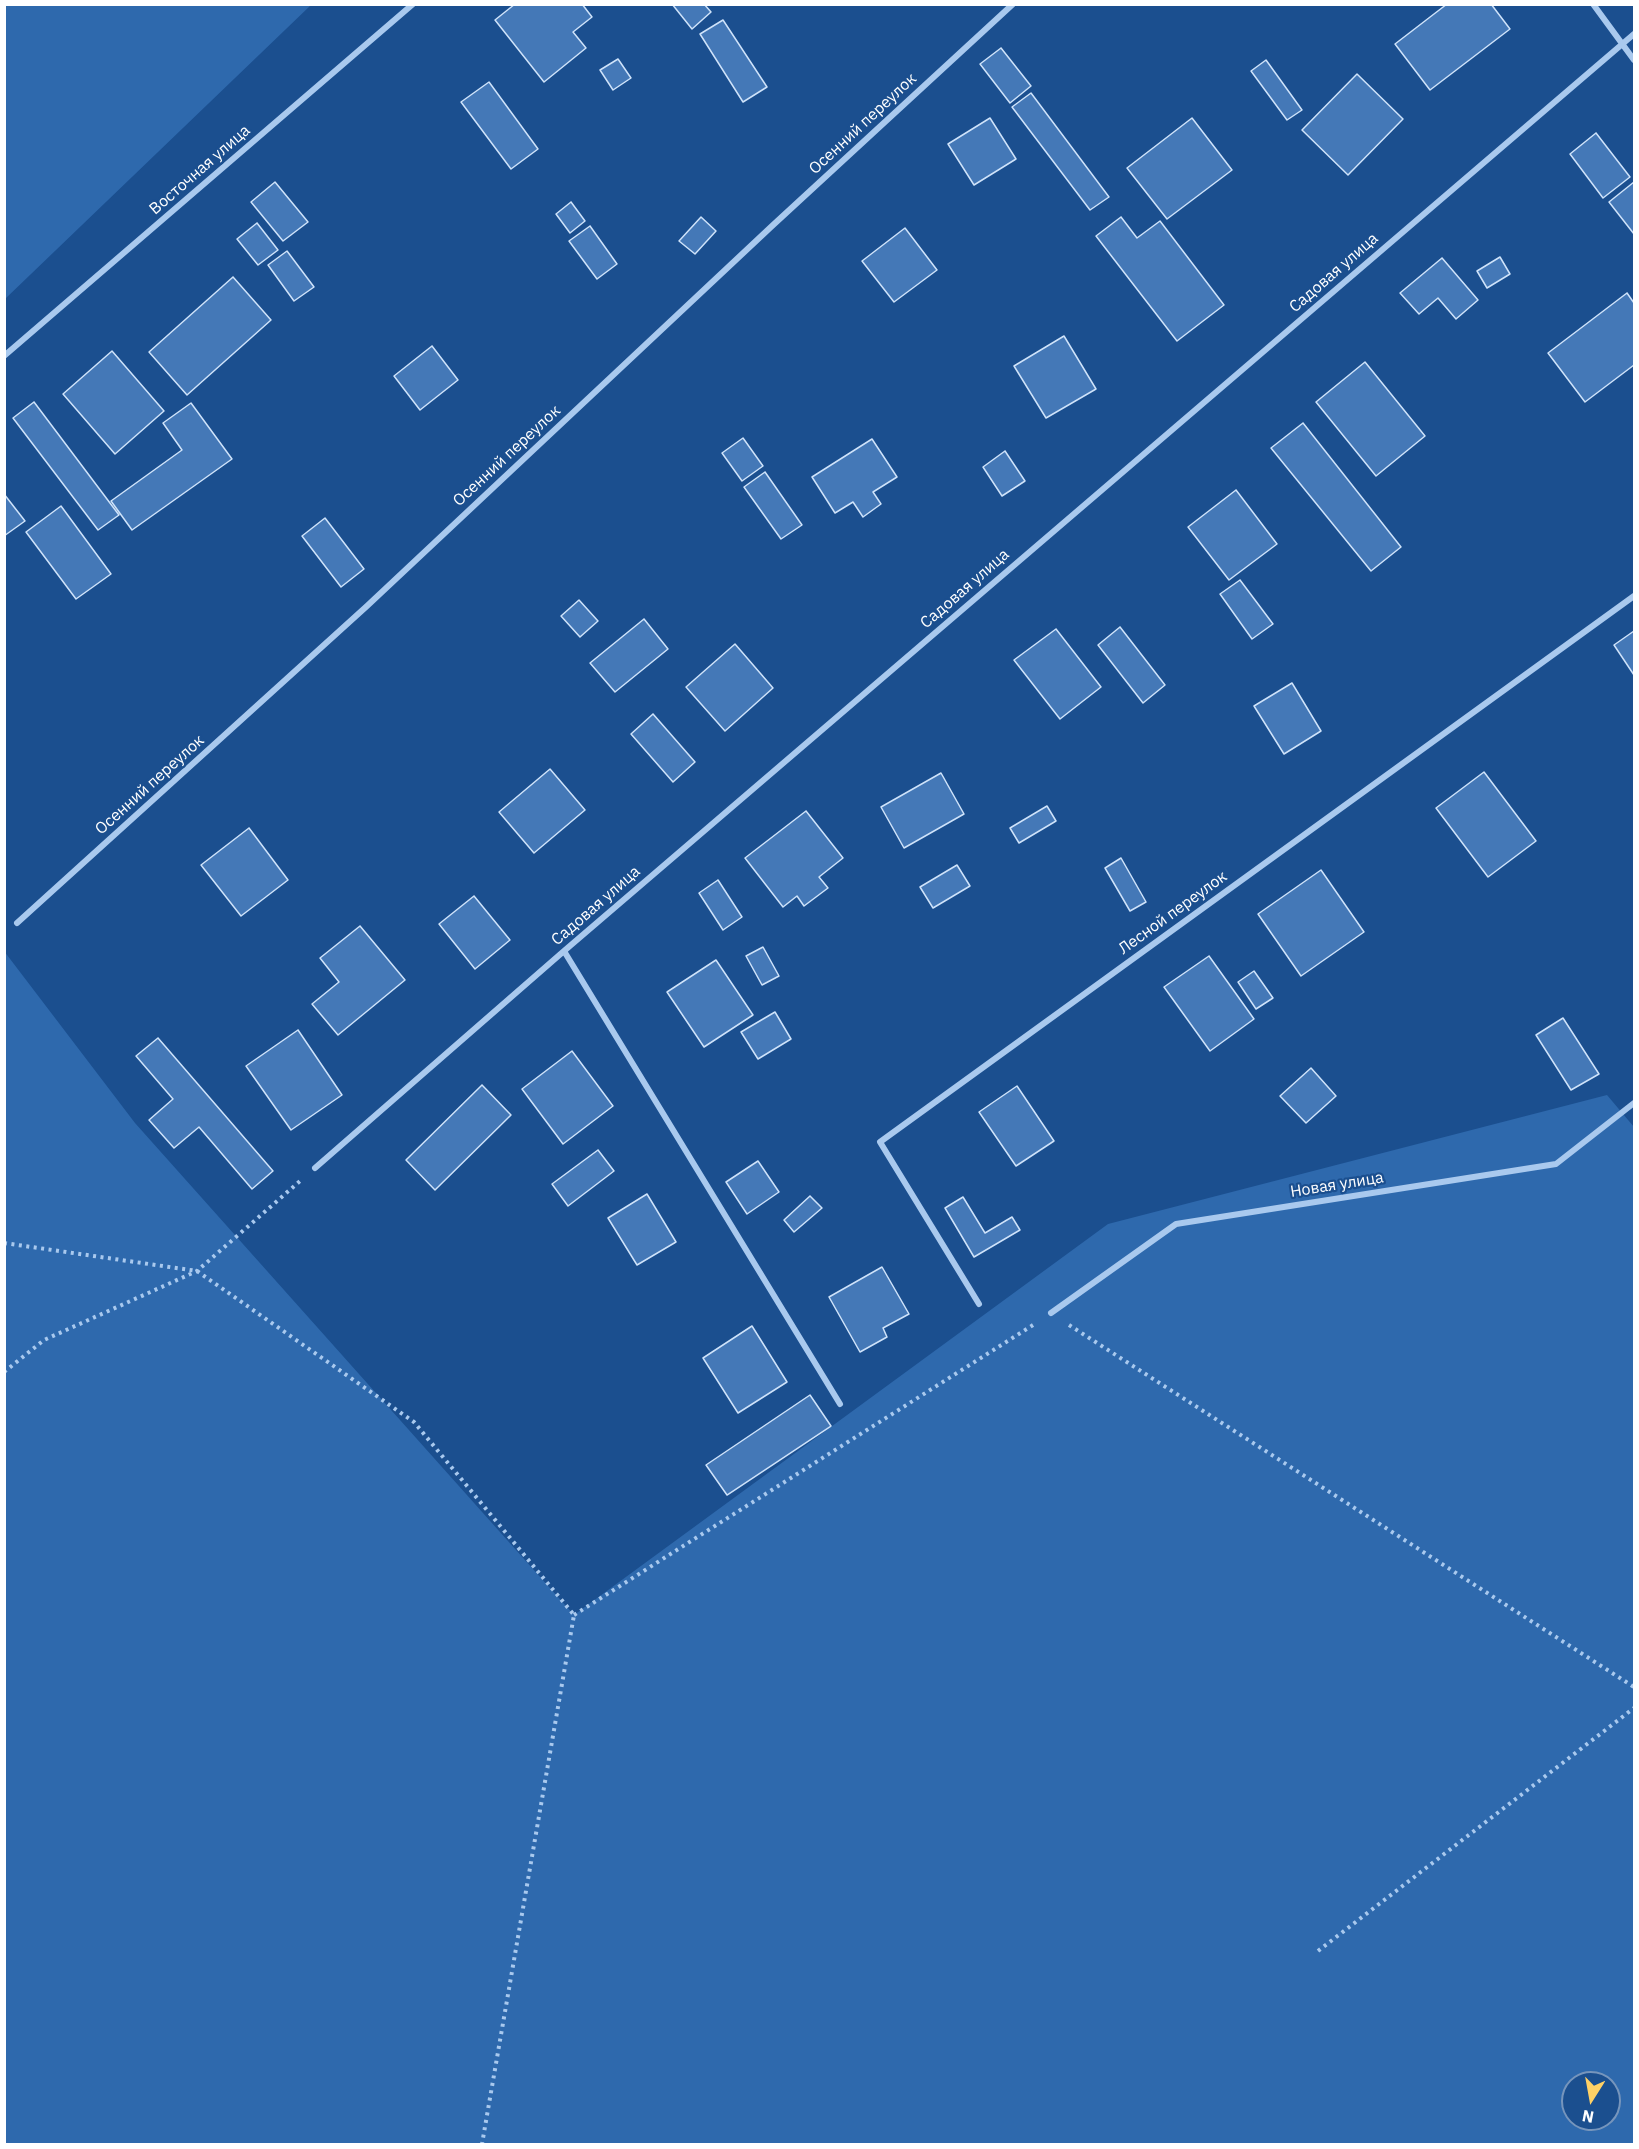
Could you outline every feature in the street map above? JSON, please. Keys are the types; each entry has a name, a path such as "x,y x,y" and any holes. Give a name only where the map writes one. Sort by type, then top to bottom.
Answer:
{"street":[{"name":"Восточная улица","path":"4,356 413,4"},
{"name":"Осенний переулок","path":"17,923 367,606 772,226 1013,4"},
{"path":"1593,4 1635,60"},
{"name":"Садовая улица","path":"315,1168 564,951 1635,34"},
{"name":"Лесной переулок","path":"979,1304 880,1142 1635,596"},
{"path":"564,951 840,1404"},
{"name":"Новая улица","path":"1051,1313 1176,1224 1556,1164 1635,1103"}],"path":[{"path":"4,1372 44,1340 197,1271 315,1168"},
{"path":"4,1242 197,1271 414,1422 574,1615"},
{"path":"482,2145 574,1615 1051,1313 1635,1687"},
{"path":"1318,1951 1635,1708"}],"shaded area":[{"path":"5,4 311,4 311,5 5,299"},
{"path":"4,951 135,1123 574,1615 1108,1224 1607,1095 1634,1127 1634,2144 5,2144"}],"building":[{"path":"515,4 582,4 592,17 573,32 586,48 544,82 495,20"},
{"path":"672,4 704,4 711,12 692,29"},
{"path":"1447,4 1491,4 1510,29 1430,90 1395,44"},
{"path":"723,20 767,87 743,102 700,34"},
{"path":"1001,48 1031,86 1010,103 980,64"},
{"path":"618,59 631,78 613,90 600,70"},
{"path":"1266,60 1302,110 1287,120 1251,71"},
{"path":"1357,74 1403,119 1348,175 1302,130"},
{"path":"489,82 538,149 511,169 461,102"},
{"path":"1031,93 1109,197 1090,210 1012,107"},
{"path":"990,118 1016,159 974,185 948,144"},
{"path":"1192,118 1232,170 1167,219 1127,168"},
{"path":"1596,133 1630,177 1603,198 1570,154"},
{"path":"275,182 308,222 283,241 251,202"},
{"path":"1634,182 1634,234 1609,202"},
{"path":"571,202 585,221 570,233 556,214"},
{"path":"701,217 716,231 695,254 679,241"},
{"path":"1121,217 1137,238 1160,221 1224,305 1177,341 1096,236"},
{"path":"257,223 278,250 258,265 237,239"},
{"path":"590,226 617,264 597,279 569,241"},
{"path":"905,228 937,270 894,302 862,261"},
{"path":"287,251 314,287 294,301 268,265"},
{"path":"1500,257 1510,274 1487,288 1477,271"},
{"path":"1442,258 1478,300 1456,319 1438,298 1419,314 1400,293"},
{"path":"233,277 271,320 187,395 149,352"},
{"path":"1627,293 1634,303 1634,365 1585,402 1548,353"},
{"path":"1064,336 1096,389 1046,418 1014,366"},
{"path":"432,346 458,380 420,410 394,376"},
{"path":"112,351 164,411 115,454 63,394"},
{"path":"1365,362 1425,436 1376,476 1316,402"},
{"path":"34,402 119,515 98,530 13,418"},
{"path":"191,403 232,459 132,530 111,501 182,450 163,423"},
{"path":"1303,423 1401,547 1371,571 1271,448"},
{"path":"743,438 763,466 742,481 722,453"},
{"path":"872,439 897,477 873,492 881,504 863,517 853,502 835,513 812,477"},
{"path":"1005,451 1025,481 1002,496 983,467"},
{"path":"765,472 802,525 781,539 744,487"},
{"path":"1236,490 1277,544 1229,580 1188,527"},
{"path":"4,494 25,521 4,536"},
{"path":"61,506 111,574 76,599 26,532"},
{"path":"325,518 364,569 341,587 302,536"},
{"path":"1240,580 1273,624 1252,639 1220,594"},
{"path":"579,600 598,621 580,637 561,616"},
{"path":"644,619 668,649 615,692 590,663"},
{"path":"1120,627 1165,685 1143,703 1098,645"},
{"path":"1056,629 1101,687 1060,719 1014,660"},
{"path":"1634,631 1634,675 1614,645"},
{"path":"735,644 773,688 725,731 686,687"},
{"path":"1292,683 1321,731 1284,754 1254,706"},
{"path":"653,714 695,762 673,782 631,734"},
{"path":"550,769 585,810 534,853 499,812"},
{"path":"1484,772 1536,841 1488,877 1436,808"},
{"path":"941,773 964,814 904,848 881,807"},
{"path":"1047,806 1056,821 1019,843 1010,828"},
{"path":"806,811 843,858 819,877 828,888 804,906 797,896 783,907 745,858"},
{"path":"249,828 288,880 241,916 201,865"},
{"path":"1121,858 1146,902 1130,911 1105,868"},
{"path":"957,865 970,886 933,908 920,887"},
{"path":"1321,870 1364,932 1301,976 1258,914"},
{"path":"718,880 742,917 723,930 699,893"},
{"path":"474,896 510,940 475,969 439,924"},
{"path":"360,926 405,980 338,1035 312,1004 339,982 320,958"},
{"path":"763,947 779,976 762,985 746,956"},
{"path":"1209,956 1254,1019 1210,1051 1164,987"},
{"path":"716,960 753,1015 704,1047 667,992"},
{"path":"1254,971 1273,998 1256,1009 1238,982"},
{"path":"775,1012 791,1039 758,1059 741,1032"},
{"path":"1563,1018 1599,1074 1571,1090 1536,1035"},
{"path":"298,1030 342,1095 291,1130 246,1066"},
{"path":"158,1038 273,1171 252,1189 199,1127 174,1148 149,1120 173,1099 136,1056"},
{"path":"572,1051 613,1106 563,1144 522,1089"},
{"path":"1311,1068 1336,1096 1306,1123 1280,1096"},
{"path":"482,1085 511,1115 435,1190 406,1160"},
{"path":"1017,1086 1054,1141 1016,1166 979,1112"},
{"path":"598,1150 614,1171 568,1206 552,1184"},
{"path":"758,1161 779,1192 747,1214 726,1182"},
{"path":"647,1194 676,1242 637,1265 608,1218"},
{"path":"810,1196 822,1208 794,1232 784,1220"},
{"path":"963,1197 985,1233 1012,1217 1020,1230 974,1257 945,1208"},
{"path":"882,1267 909,1314 883,1328 887,1337 860,1352 829,1297"},
{"path":"752,1326 787,1382 738,1413 703,1358"},
{"path":"810,1395 831,1426 727,1495 706,1465"}]}
